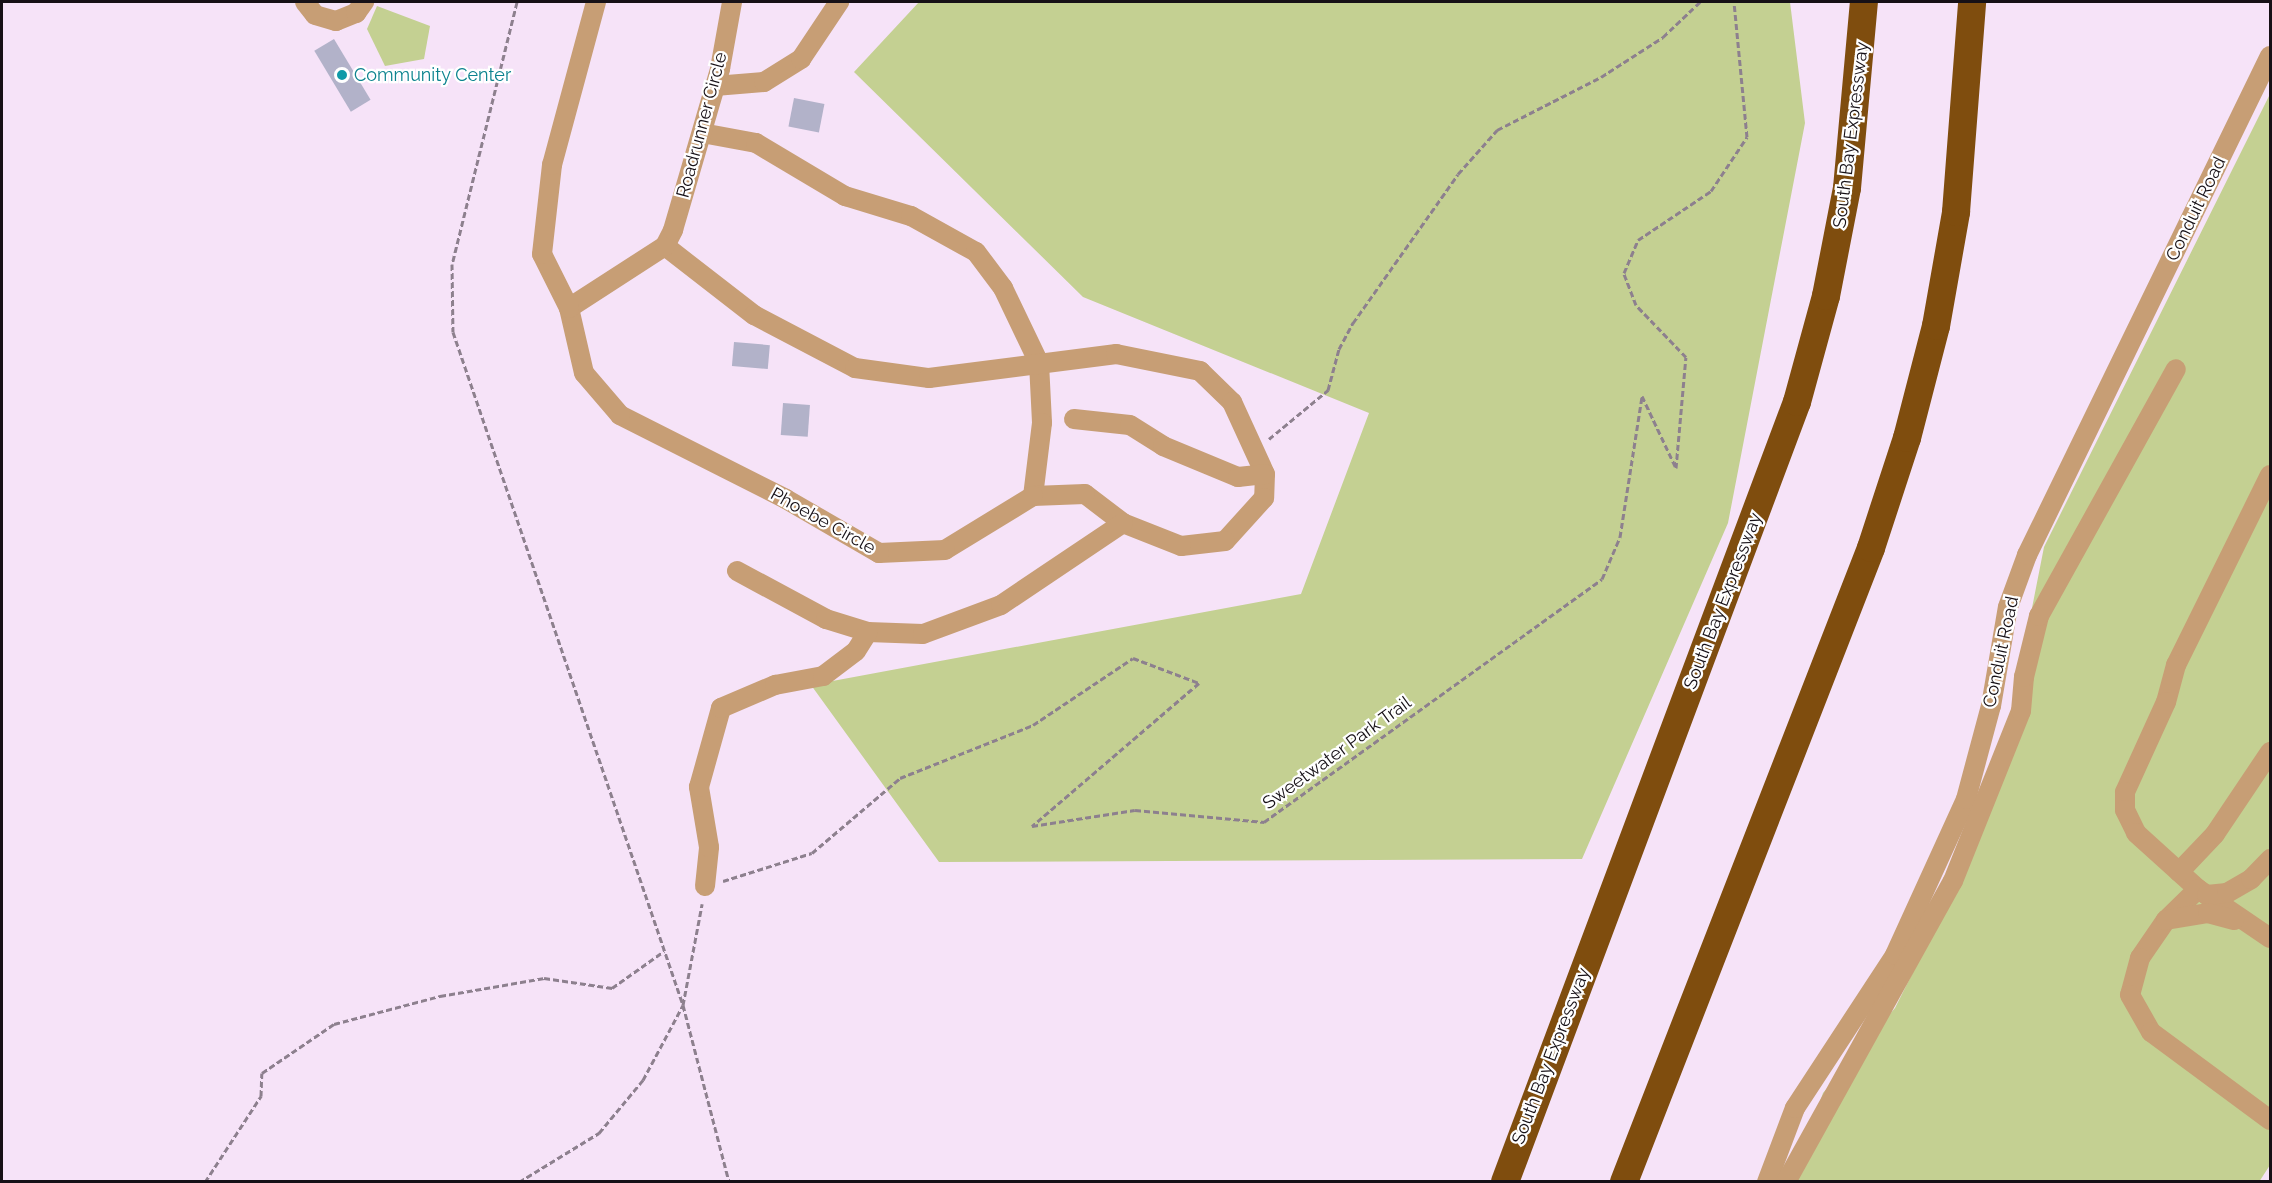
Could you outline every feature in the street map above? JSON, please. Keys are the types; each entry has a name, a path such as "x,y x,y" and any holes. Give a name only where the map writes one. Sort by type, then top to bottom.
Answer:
{"highway":[{"name":"South Bay Expressway","path":"1505,1182 1797,402 1826,296 1847,188 1864,2"},
{"path":"1624,1182 1871,548 1908,438 1936,326 1956,212 1968,98 1972,2"}],"street":[{"path":"305,2 315,15 336,21 356,13 364,2"},
{"name":"Phoebe Circle","path":"596,2 552,165 542,254 568,308 584,373 620,415 786,499 879,554 945,550 1033,496 1085,494 1123,523 1181,546 1225,541 1264,498 1265,474"},
{"name":"Roadrunner Circle","path":"665,246 715,86 732,2"},
{"path":"715,86 764,82 801,59 838,2"},
{"name":"Conduit Road","path":"1767,1182 1795,1108 1895,955 1966,799 1990,706 2008,607 2027,555 2271,56"},
{"path":"702,132 756,143 845,196 911,216 976,252 1003,288 1040,363 1042,423 1033,496"},
{"path":"568,308 665,246 754,315 855,368 929,378 1116,354 1200,371 1232,402 1256,450 1265,474 1238,477 1163,446 1130,425 1074,419"},
{"path":"1786,1182 1953,881 2021,711 2024,676 2039,616 2176,369"},
{"path":"2271,475 2176,665 2166,702 2125,792 2125,810 2136,833 2202,892 2245,923 2271,938"},
{"path":"737,571 805,611 868,632 940,631 1000,605 1123,523"},
{"path":"705,886 709,847 699,787 721,708 775,685 823,676 856,651 868,632"},
{"path":"2179,872 2215,834 2271,752"},
{"path":"2271,860 2251,879 2227,893 2202,892 2166,920 2140,958 2130,995 2151,1032 2208,1077 2271,1120"},
{"path":"2166,920 2208,913 2245,923"}],"path":[{"path":"517,2 453,264 453,332 683,1005 729,1182"},
{"path":"1256,450 1328,390 1339,349 1353,323 1458,174 1497,130 1610,71 1663,37 1700,2"},
{"name":"Sweetwater Park Trail","path":"705,886 812,853 900,778 1033,724 1133,658 1199,683 1032,826 1135,810 1264,822 1602,579 1620,537 1642,396 1676,468 1686,357 1636,305 1624,273 1638,240 1711,191 1747,137 1734,2"},
{"path":"519,1182 599,1133 643,1080 683,1005 705,886"},
{"path":"205,1182 261,1096 262,1073 334,1024 440,996 544,978 612,988 664,951"}],"green space":[{"path":"919,2 1790,2 1805,123 1728,523 1582,859 939,862 811,685 1301,594 1369,413 1083,297 854,72"},
{"path":"377,6 430,26 424,59 385,66 367,29"},
{"path":"2270,94 2270,1165 2259,1182 1792,1182 1823,1093 1895,1008 1939,920 2005,745 2044,547"}],"building":[{"name":"Community Center","path":"334,39 371,100 351,112 314,51"},
{"path":"794,98 824,104 819,132 788,126"},
{"path":"734,342 770,345 768,369 732,366"},
{"path":"783,403 810,405 808,437 781,435"}],"place":[{"name":"Community Center","path":"342,75"}]}
